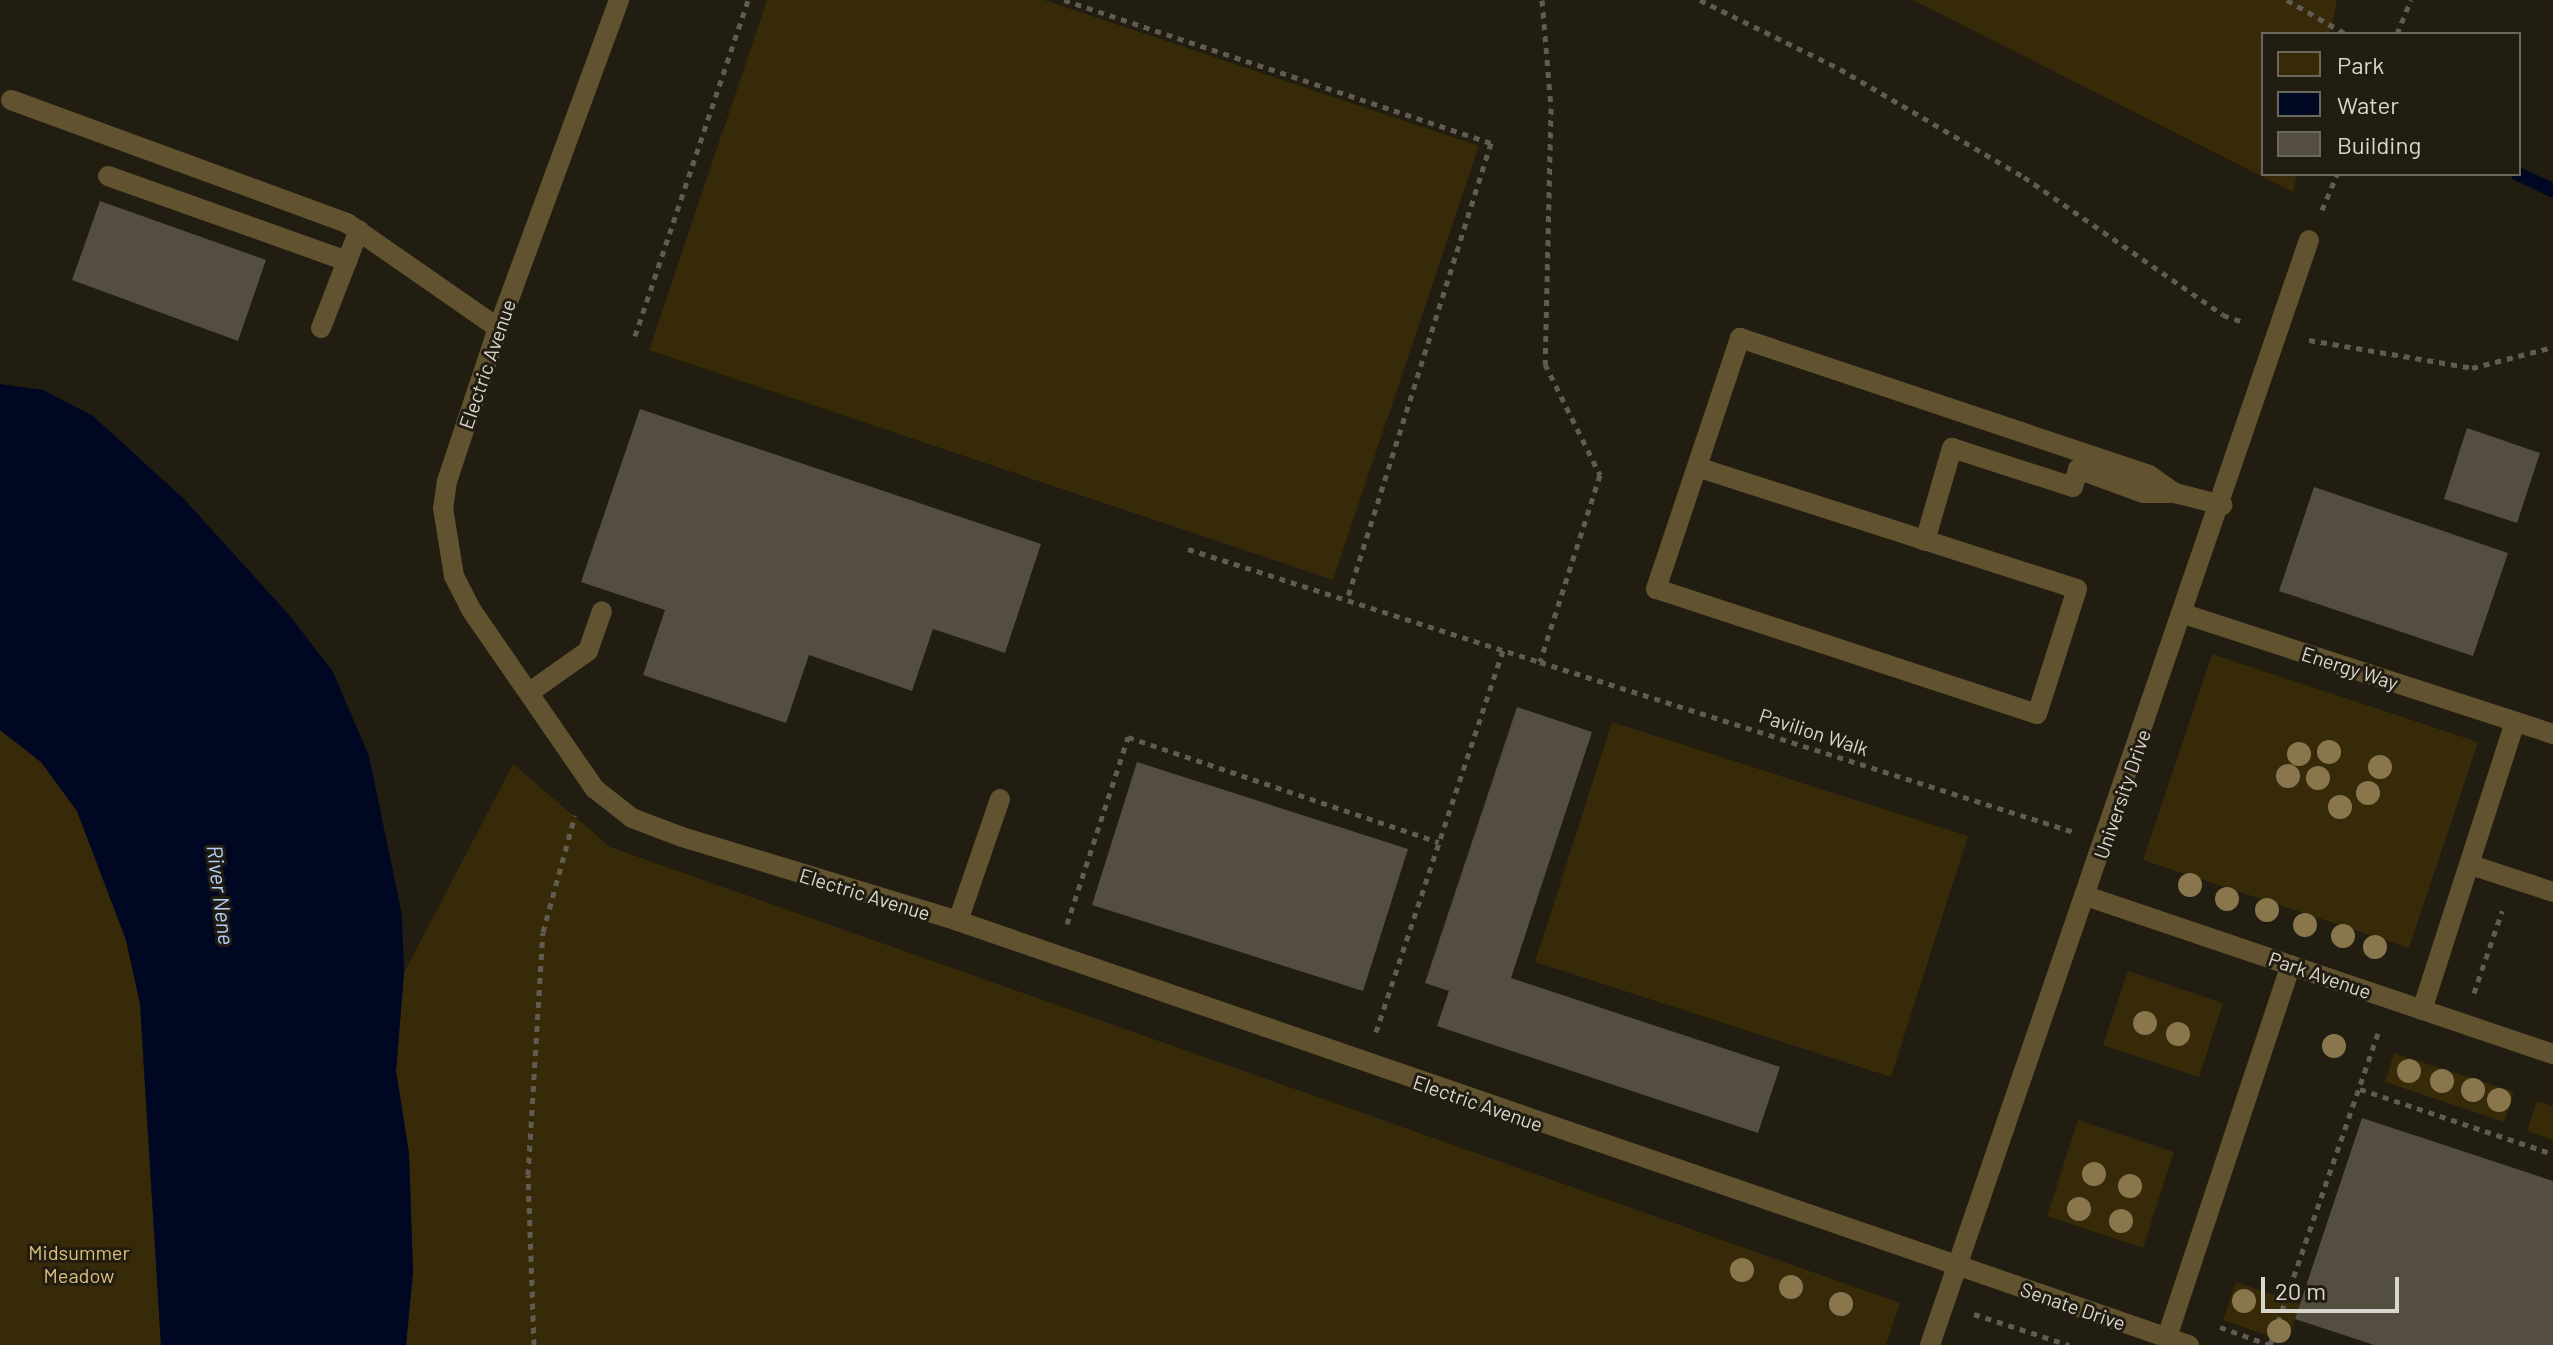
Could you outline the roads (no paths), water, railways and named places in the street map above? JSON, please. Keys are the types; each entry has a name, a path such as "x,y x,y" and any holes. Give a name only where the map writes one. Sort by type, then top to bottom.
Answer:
{"lane":[{"name":"Electric Avenue","path":"619,0 498,328 447,481 445,535 454,576 472,611 595,789 632,818 682,837 958,921 1958,1267"},
{"path":"11,100 359,230 498,328"},
{"path":"108,176 347,261"},
{"path":"321,328 359,230"},
{"name":"University Drive","path":"1930,1345 2281,335 2309,240"},
{"path":"1697,467 2077,589 2037,714 1656,589 1740,338 2149,475 2175,493"},
{"path":"1925,541 1952,448 2073,487 2078,469 2143,493 2175,493 2222,505"},
{"path":"530,692 588,651 602,611"},
{"name":"Energy Way","path":"2184,614 2553,734"},
{"path":"2422,1010 2515,722"},
{"path":"958,921 1000,799"},
{"path":"2471,865 2553,892"},
{"name":"Park Avenue","path":"2086,896 2553,1054"},
{"path":"2167,1337 2291,965"},
{"name":"Senate Drive","path":"1958,1267 2189,1345"}],"water":[{"name":"River Nene","path":"0,384 43,390 93,416 184,499 290,616 333,672 369,756 402,915 404,973 396,1071 409,1153 413,1272 406,1345 161,1345 140,1004 126,940 77,811 41,762 0,730"}],"waterway":[{"path":"2521,175 2553,190"}],"park label":[{"name":"Midsummer Meadow","path":"79,1264"}]}
